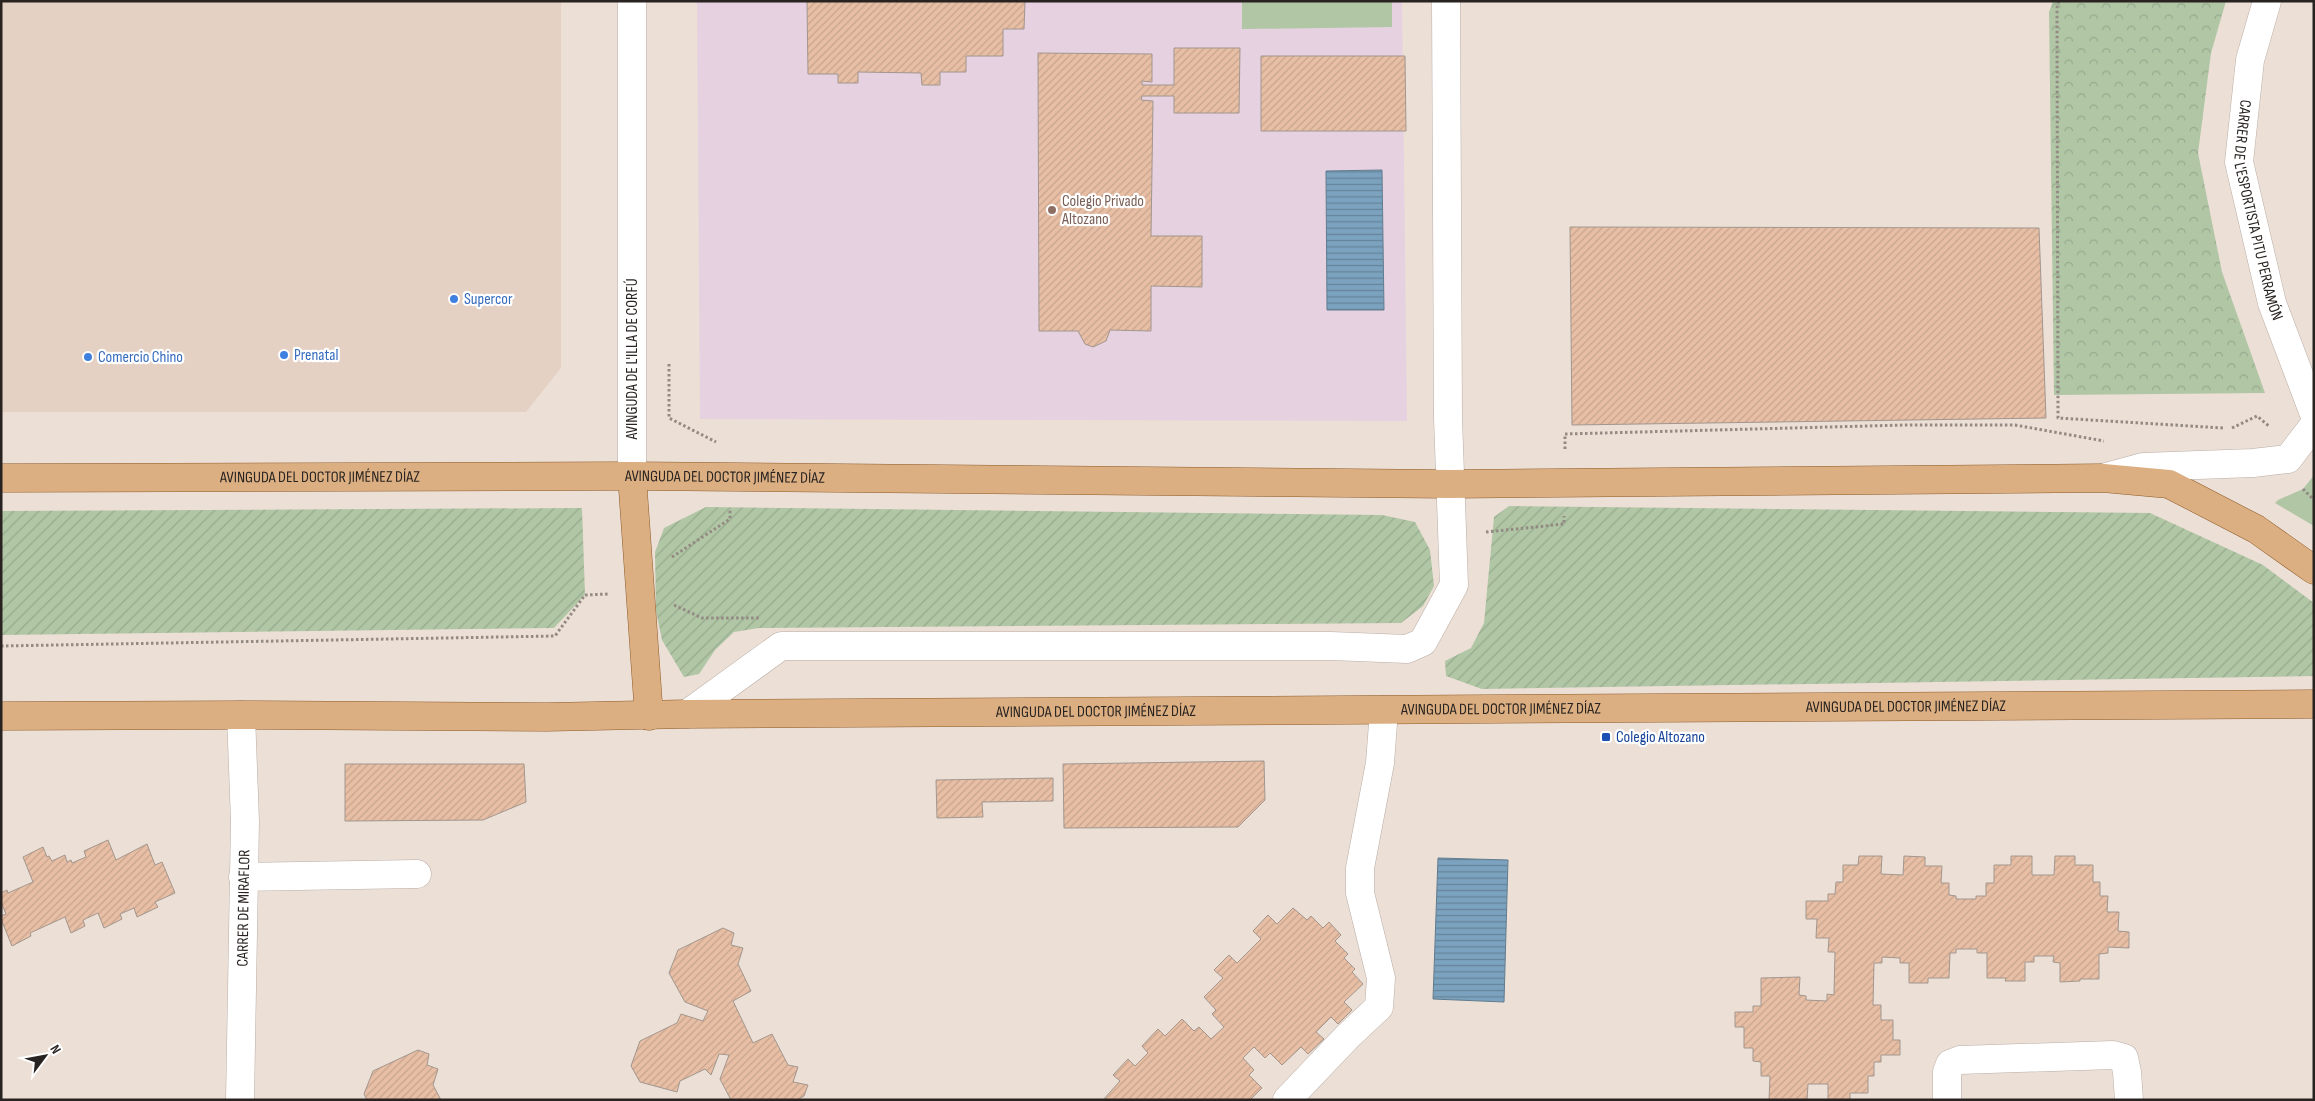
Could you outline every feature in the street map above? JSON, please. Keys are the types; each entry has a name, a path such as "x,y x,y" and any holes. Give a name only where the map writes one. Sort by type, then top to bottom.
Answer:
{"main road":[{"name":"AVINGUDA DEL DOCTOR JIMÉNEZ DÍAZ","path":"1,478 632,476 1449,484 1566,481 2103,478 2169,484 2256,529 2314,570"},
{"name":"AVINGUDA DE L'ILLA DE CORFÚ","path":"632,476 649,716"},
{"name":"AVINGUDA DEL DOCTOR JIMÉNEZ DÍAZ","path":"1,716 537,717 687,714 2314,704"}],"street":[{"name":"AVINGUDA DE L'ILLA DE CORFÚ","path":"632,1 632,476"},
{"path":"687,714 781,646 1312,646 1407,649 1423,642 1454,585 1449,484 1446,1"},
{"name":"CARRER DE L'ESPORTISTA PITU PERRAMÓN","path":"2267,1 2250,60 2240,162 2272,303 2314,414"},
{"name":"AVINGUDA DEL DOCTOR JIMÉNEZ DÍAZ","path":"2103,478 2143,467 2253,463 2288,459 2314,425"},
{"path":"1287,1100 1348,1036 1379,1007 1381,978 1360,893 1360,868 1380,763 1384,710"},
{"name":"CARRER DE MIRAFLOR","path":"240,1100 245,821 241,715"},
{"path":"243,877 416,874"},
{"path":"1947,1100 1947,1072 1950,1064 1960,1060 2113,1055 2124,1058 2129,1100"}],"path":[{"path":"2059,1 2057,7 2058,418 2232,428 2257,416 2295,450"},
{"path":"1564,524 1566,481 1565,434 1905,425 2015,426 2109,443"}],"shaded area":[{"path":"1,1 561,1 561,368 526,412 1,412"},
{"name":"Colegio Privado Altozano","path":"697,1 1402,1 1407,421 700,419"}],"green space":[{"path":"1242,1 1392,1 1392,27 1242,29"},
{"path":"2053,1 2226,1 2211,53 2198,153 2222,272 2265,393 2054,395 2049,12"},
{"path":"2314,475 2314,526 2275,503 2303,489"},
{"path":"1509,506 2150,513 2263,565 2314,603 2314,676 1482,689 1446,676 1445,661 1471,648 1484,623 1494,517"},
{"path":"706,507 1382,515 1415,522 1430,550 1434,586 1423,606 1401,623 759,628 734,632 715,650 699,674 684,677 662,640 656,611 655,552 664,528"},
{"path":"582,508 585,595 554,628 1,635 1,511"}],"water":[{"path":"1382,170 1384,310 1327,310 1326,171"},
{"path":"1438,858 1508,860 1504,1002 1433,999"}],"building":[{"path":"807,1 1025,1 1024,29 1003,29 1003,56 966,56 966,72 940,72 940,85 922,85 921,73 858,72 858,83 838,83 838,74 808,74"},
{"path":"1174,48 1240,48 1239,113 1174,113 1174,96 1142,96 1141,100 1153,101 1151,236 1202,236 1202,287 1151,286 1151,331 1110,330 1106,341 1093,347 1085,344 1078,331 1039,331 1038,53 1152,54 1152,82 1142,81 1142,85 1174,85"},
{"path":"1261,56 1405,56 1406,131 1261,131"},
{"path":"1570,227 2039,228 2046,418 1572,425"},
{"path":"1264,761 1265,800 1238,827 1064,828 1063,764"},
{"path":"345,764 524,764 526,802 483,820 345,821"},
{"path":"1053,778 1053,801 982,802 983,817 937,818 936,780"},
{"path":"108,840 116,860 147,844 155,865 162,862 175,893 155,902 158,907 137,917 134,908 120,914 122,919 104,928 98,913 83,920 85,926 71,933 65,917 30,933 31,936 12,946 1,919 1,916 6,914 1,902 1,893 7,890 8,893 33,882 23,857 43,847 47,857 49,856 52,861 65,855 67,862 71,860 72,863 86,857 84,851"},
{"path":"1859,856 1882,856 1881,874 1903,875 1904,856 1925,857 1925,866 1942,866 1941,883 1949,883 1949,895 1956,896 1956,899 1976,899 1976,896 1986,896 1986,883 1994,883 1994,865 2011,865 2011,856 2032,856 2032,875 2054,875 2055,856 2075,856 2075,865 2093,865 2093,882 2100,882 2100,896 2108,896 2107,912 2119,912 2118,931 2129,932 2129,948 2108,947 2108,953 2099,954 2099,979 2060,982 2060,963 2053,962 2054,956 2034,956 2034,962 2025,962 2025,981 2005,981 2006,978 1987,978 1987,953 1977,953 1977,949 1956,949 1956,953 1950,953 1949,978 1928,978 1928,983 1909,983 1909,963 1900,963 1900,958 1882,957 1882,963 1874,963 1873,1005 1881,1005 1881,1020 1893,1020 1893,1040 1900,1040 1900,1055 1881,1055 1881,1062 1874,1062 1874,1076 1868,1076 1868,1093 1850,1093 1850,1100 1828,1100 1828,1084 1808,1084 1807,1100 1769,1100 1770,1076 1761,1076 1761,1062 1753,1061 1753,1048 1744,1048 1744,1027 1735,1027 1735,1012 1753,1012 1753,1006 1761,1006 1761,978 1800,977 1799,995 1806,996 1806,1000 1827,1001 1827,994 1834,995 1835,952 1828,952 1829,938 1816,938 1817,919 1806,919 1806,901 1828,901 1828,894 1835,894 1836,882 1843,882 1843,865 1858,865"},
{"path":"1293,908 1307,920 1311,916 1323,928 1329,922 1341,935 1335,941 1348,954 1344,958 1355,969 1352,972 1363,984 1344,1002 1352,1010 1338,1024 1331,1017 1316,1032 1324,1039 1308,1054 1301,1047 1282,1065 1270,1053 1265,1058 1254,1047 1243,1058 1254,1070 1249,1075 1262,1088 1250,1100 1103,1100 1120,1081 1113,1075 1128,1059 1135,1066 1148,1053 1142,1046 1158,1029 1165,1036 1182,1019 1194,1031 1199,1027 1211,1039 1224,1027 1212,1014 1216,1010 1204,997 1223,978 1214,970 1229,955 1237,963 1261,939 1253,931 1268,915 1277,924"},
{"path":"723,928 734,933 731,945 743,948 738,964 751,991 733,1001 753,1043 772,1034 788,1065 798,1067 793,1082 808,1085 804,1096 797,1100 731,1100 720,1079 729,1055 719,1054 711,1075 705,1069 680,1081 677,1092 640,1082 631,1066 640,1041 677,1023 681,1014 703,1021 708,1011 685,1002 669,973 678,950"},
{"path":"418,1050 429,1054 427,1065 438,1069 433,1085 441,1100 367,1100 364,1094 373,1071"}],"place":[{"name":"Colegio Privado Altozano","path":"1052,210"},
{"name":"Supercor","path":"454,299"},
{"name":"Prenatal","path":"284,355"},
{"name":"Comercio Chino","path":"88,357"},
{"name":"Colegio Altozano","path":"1606,737"}]}
